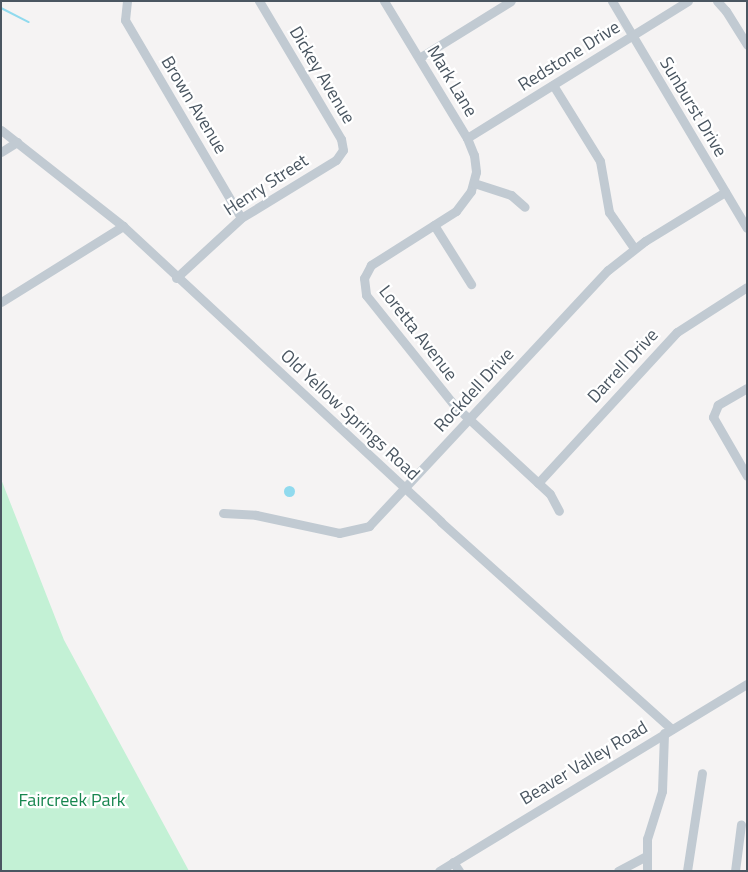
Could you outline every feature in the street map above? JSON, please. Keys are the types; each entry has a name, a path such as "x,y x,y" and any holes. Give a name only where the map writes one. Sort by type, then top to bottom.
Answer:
{"street":[{"name":"Dickey Avenue","path":"259,1 341,139"},
{"name":"Mark Lane","path":"384,1 467,138 475,160 474,183"},
{"path":"419,58 511,1"},
{"name":"Sunburst Drive","path":"612,1 747,228"},
{"name":"Redstone Drive","path":"467,138 688,1"},
{"name":"Brown Avenue","path":"126,4 125,20 241,218"},
{"path":"720,4 747,46"},
{"path":"554,85 600,161 609,212 634,248"},
{"name":"Old Yellow Springs Road","path":"1,130 122,226 176,278 668,731"},
{"name":"Henry Street","path":"176,278 241,218 336,160 344,150 341,139"},
{"path":"1,152 17,142"},
{"path":"471,284 434,225 462,205 474,183 510,195 525,207"},
{"name":"Rockdell Drive","path":"223,513 256,515 349,533 375,521 601,277 634,248 725,192"},
{"name":"Loretta Avenue","path":"434,225 375,262 364,278 364,289 369,300 469,420 552,497 559,511"},
{"path":"1,302 122,226"},
{"name":"Darrell Drive","path":"538,483 677,332 747,287"},
{"path":"747,388 718,405 714,412 715,422 747,476"},
{"name":"Beaver Valley Road","path":"440,871 747,684"},
{"path":"647,871 648,834 662,791 668,731"},
{"path":"686,871 702,773"},
{"path":"735,871 741,824"},
{"path":"618,871 646,856"},
{"path":"453,862 459,871"}],"green space":[{"name":"Faircreek Park","path":"1,479 64,640 189,871 1,871"}],"water":[{"path":"289,485 295,491 289,497 283,491"}],"waterway":[{"path":"1,8 29,22"}]}
